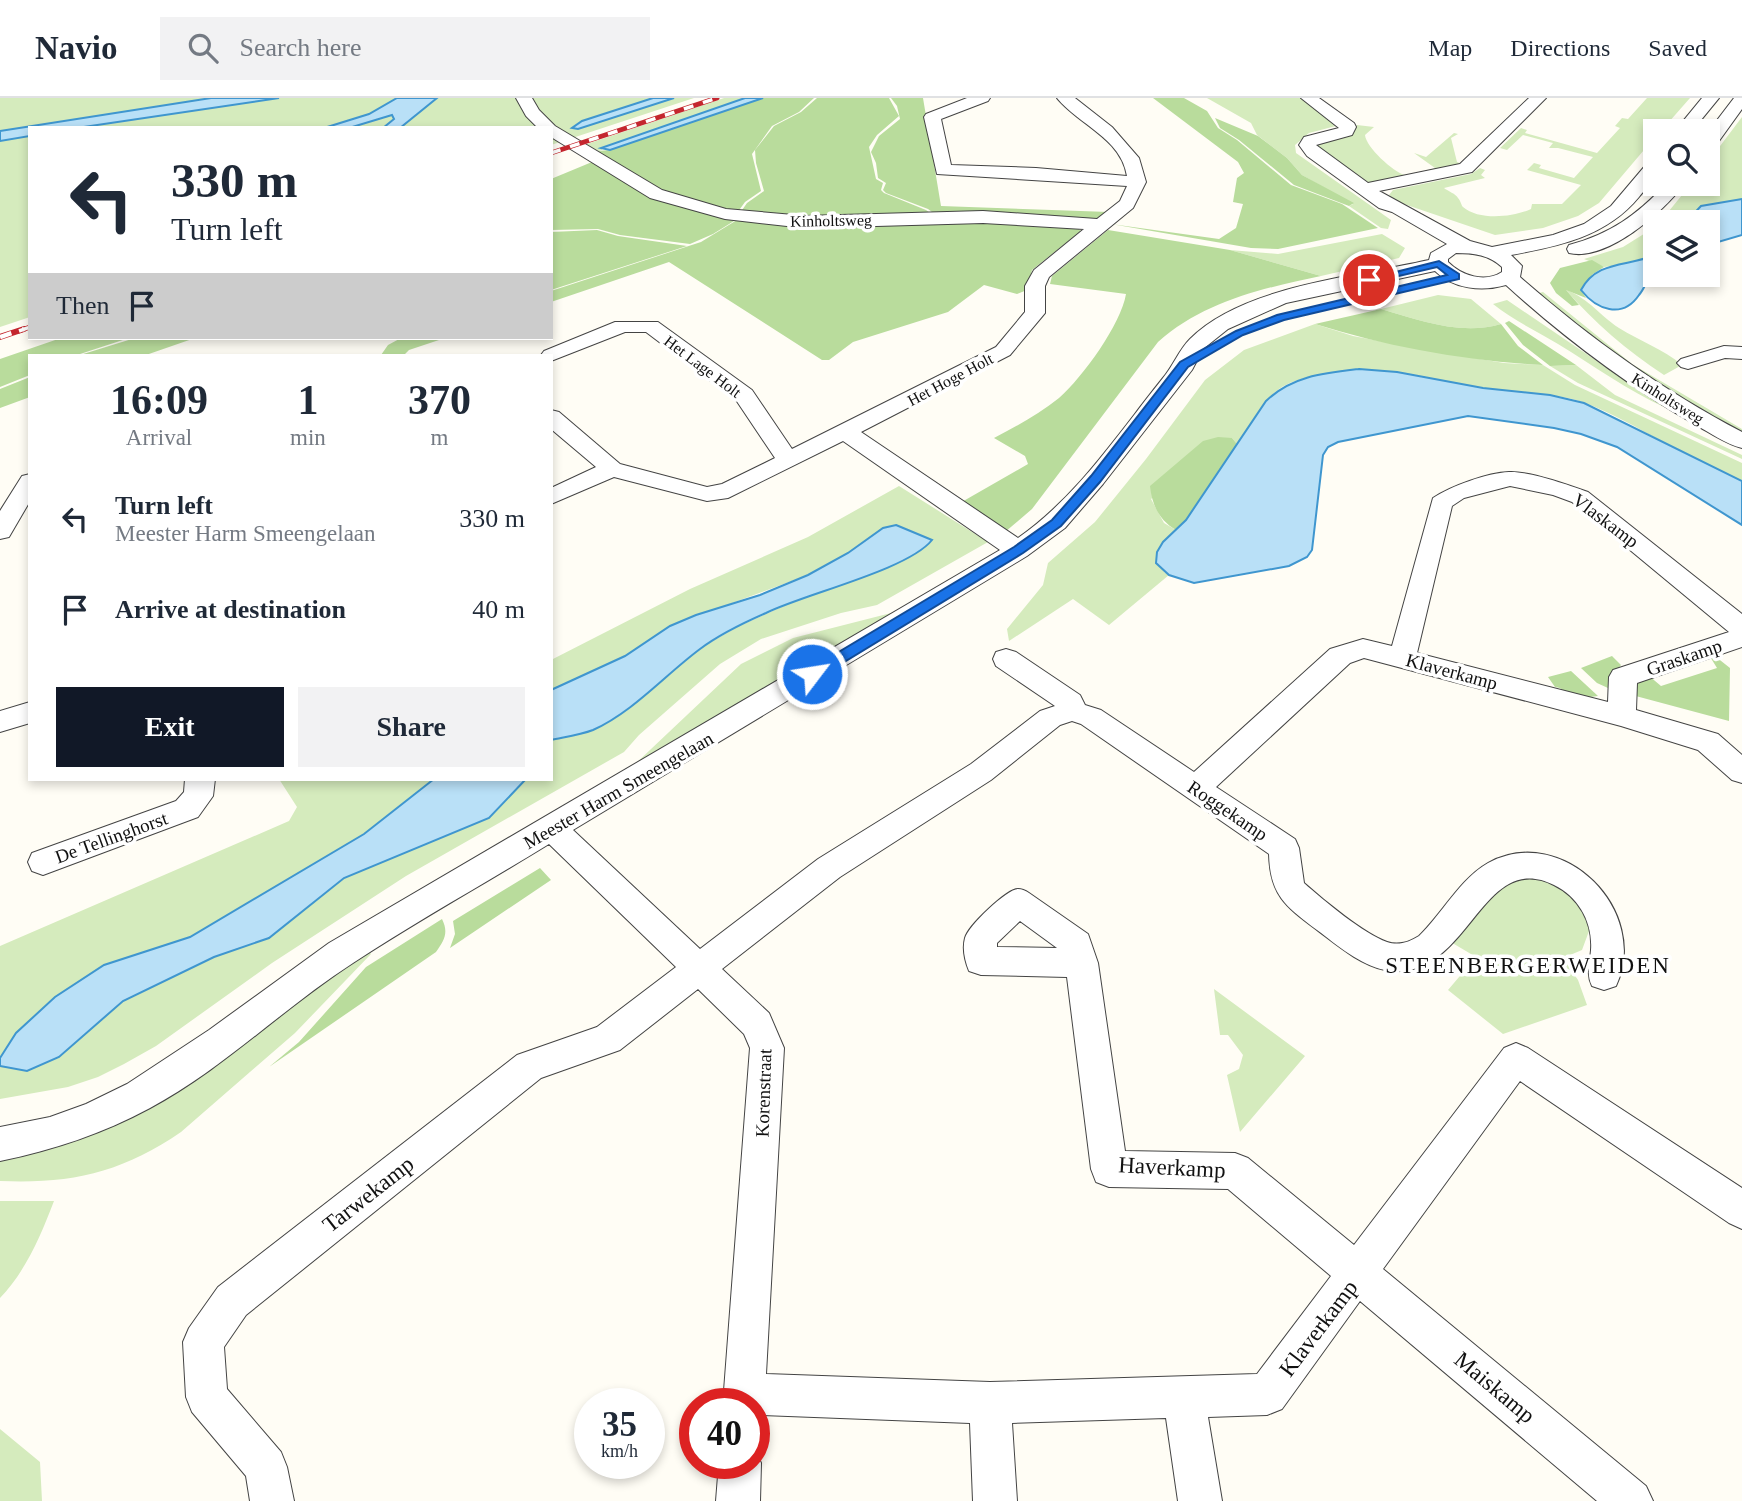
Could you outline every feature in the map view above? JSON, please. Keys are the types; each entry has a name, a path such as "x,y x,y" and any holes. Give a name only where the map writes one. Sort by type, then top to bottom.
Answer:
{"street":[{"name":"Kinholtsweg","path":"524,98 529,110 547,126"},
{"path":"982,98 932,117 943,170 1035,173 1137,182 1136,165 1127,152 1065,98"},
{"path":"1309,98 1348,127 1346,131 1316,138 1307,145 1312,152 1385,204 1398,208 1466,247 1493,252 1556,239 1598,223 1616,211 1643,179"},
{"path":"1365,189 1464,169 1538,98"},
{"path":"1693,119 1711,98"},
{"path":"1720,128 1742,98"},
{"name":"Kinholtsweg","path":"553,131 656,194 698,208 747,218 819,222 991,218 1101,225"},
{"name":"Het Hoge Holt","path":"553,419 612,469 707,494 728,491 1003,351 1035,313 1035,286 1041,274 1127,204 1136,190 1137,182"},
{"path":"1385,204 1388,210 1442,258 1485,283 1511,271 1620,234 1639,224 1664,196"},
{"name":"Meester Harm Smeengelaan","path":"0,1144 39,1137 83,1122 139,1097 199,1059 341,953 1018,550 1056,523 1095,479 1184,365 1240,333 1466,247"},
{"name":"Kinholtsweg","path":"1493,252 1596,350"},
{"name":"Kinholtsweg","path":"1485,283 1596,350 1691,415 1742,441"},
{"name":"Het Lage Holt","path":"553,354 622,326 651,326 744,395 789,461"},
{"path":"1688,363 1724,352 1742,353"},
{"path":"845,432 1018,550"},
{"path":"553,496 612,469"},
{"name":"Vlaskamp","path":"1403,657 1441,503 1457,493 1510,479 1559,489 1580,497 1742,628"},
{"path":"0,531 28,484"},
{"name":"Graskamp","path":"1622,716 1623,677 1742,637"},
{"name":"Klaverkamp","path":"1196,788 1346,652 1373,649 1708,742 1742,772"},
{"name":"Roggekamp","path":"1006,659 1070,702 1072,711 1091,717 1284,848 1288,885 1305,905 1382,955 1411,957 1437,944 1486,879 1505,868 1530,865 1554,871 1575,881 1604,917 1609,939 1604,976"},
{"path":"699,968 829,868 981,772 1050,718 1072,711"},
{"path":"0,722 28,713"},
{"name":"De Tellinghorst","path":"43,862 187,809 198,796 200,781"},
{"name":"Korenstraat","path":"553,829 757,1024 767,1048 746,1388"},
{"name":"Haverkamp","path":"1082,962 1109,1169 1235,1171 1359,1273"},
{"name":"Tarwekamp","path":"272,1501 266,1467 206,1397 203,1342 232,1301 529,1066 608,1039 699,968"},
{"name":"Klaverkamp","path":"770,1399 990,1403 1268,1394 1516,1059 1742,1210"},
{"name":"Maiskamp","path":"1359,1273 1631,1501"},
{"path":"1184,1396 1200,1501"},
{"path":"990,1403 995,1501"},
{"path":"738,1501 739,1479"}],"green space":[{"path":"0,98 211,98 28,126 0,131"},
{"path":"231,98 694,98 553,144 553,126 76,126"},
{"path":"724,98 745,98 603,147 602,150 584,145"},
{"path":"763,98 814,98 799,112 772,126 752,154 761,191 745,202 737,213 660,192 588,147 598,151 610,150"},
{"path":"817,98 889,98 899,116 877,135 869,147 876,179 883,183 881,190 884,193 933,215 805,219 740,213 747,203 764,191 755,150 774,126 801,112"},
{"path":"891,98 923,98 941,206 1109,212 1101,218 1089,220 936,215 928,209 886,193 883,190 886,183 878,178 871,152 879,136 900,119 897,106"},
{"path":"1153,98 1184,98 1207,111 1218,128 1237,140 1291,185 1342,204 1378,228 1278,249 1251,248 1111,224 1219,239 1236,228 1243,204 1233,202 1237,178 1244,173 1238,162"},
{"path":"1207,98 1305,98 1336,126 1309,133 1295,145 1296,153 1391,220 1388,229 1381,228 1349,206 1353,204 1302,175 1287,158 1257,135 1251,123"},
{"path":"1647,98 1690,98 1672,119 1643,119 1643,151 1599,203 1578,216 1543,228 1495,235 1398,202 1389,195 1393,190 1471,174 1480,168 1485,170 1481,175 1485,178 1444,188 1456,195 1463,207 1470,211 1487,216 1506,216 1531,209 1532,204 1562,204 1581,185 1527,170 1534,163 1541,165 1539,168 1574,178 1593,157 1549,148 1553,143 1523,135 1507,150 1500,148 1521,128 1527,130 1525,133 1597,153 1620,128 1615,126 1622,118 1628,119"},
{"path":"1742,117 1742,199 1701,206 1697,210 1670,210 1681,196 1720,196 1720,146"},
{"path":"1215,118 1258,136 1287,158 1302,175 1354,203 1349,206 1294,185 1220,128"},
{"path":"1357,125 1374,127 1365,135 1375,152 1387,164 1405,175 1417,174 1388,182 1369,182 1345,170 1316,146 1318,142 1350,134"},
{"path":"1454,133 1458,134 1451,138 1457,162 1462,164 1426,171 1435,168 1414,153 1426,157"},
{"path":"28,134 28,318 0,327 0,140"},
{"path":"591,160 669,203 734,221 690,244 620,235 598,229 553,230 553,178 592,162 588,161"},
{"path":"737,220 949,221 1076,226 1081,231 1032,270 1027,290 1017,294 984,285 948,312 853,342 829,360 822,360 669,262 553,301 553,290 701,242"},
{"path":"597,230 618,236 687,246 553,289 553,232"},
{"path":"1108,230 1230,250 1321,276 1235,298 1194,316 1158,342 1032,509 1005,532 960,503 1028,464 1025,456 994,438 1059,398 1089,364 1109,335 1126,294 1050,284 1052,276"},
{"path":"1382,234 1405,248 1399,258 1321,276 1230,250 1278,254"},
{"path":"1643,234 1643,260 1604,267 1584,259 1623,247"},
{"path":"1592,260 1604,267 1593,274 1581,290 1586,298 1566,290 1579,305 1572,306 1556,293 1550,283 1560,268"},
{"path":"1565,289 1582,298 1619,328 1682,365 1664,375 1612,335"},
{"path":"1543,292 1632,364 1742,429 1742,434 1680,401 1535,294"},
{"path":"1438,295 1471,299 1501,324 1455,327 1425,322 1381,309"},
{"path":"1507,300 1666,408 1624,386 1493,304"},
{"path":"1381,309 1425,322 1455,327 1501,324 1518,346 1543,365 1428,352 1315,324"},
{"path":"1509,321 1576,365 1550,366 1523,345 1505,323"},
{"path":"1315,324 1353,336 1432,351 1504,363 1543,365 1575,385 1742,463 1742,481 1702,463 1625,421 1574,399 1491,390 1380,371 1358,370 1313,376 1279,389 1261,407 1237,444 1232,438 1151,499 1164,523 1176,530 1163,542 1164,572 1169,575 1109,625 1073,599 1009,641 1007,629 1043,585 1048,563 1095,522 1205,380 1244,350"},
{"path":"55,340 123,340 80,354 28,354 28,376 0,387 0,359"},
{"path":"129,340 189,340 149,354 83,354"},
{"path":"397,340 439,340 409,350 405,354 382,354 388,345"},
{"path":"1576,365 1615,395 1742,455 1742,459 1578,383 1550,366"},
{"path":"28,378 28,398 0,408 0,389"},
{"path":"1218,437 1232,438 1237,444 1186,520 1176,530 1165,522 1157,511 1150,486 1203,441"},
{"path":"899,486 988,542 877,605 841,613 761,639 720,664 639,735 624,752 406,876 272,963 156,1046 98,1077 68,1087 0,1099 0,1066 27,1071 59,1057 123,1001 214,957 269,938 344,878 489,818 524,781 553,781 553,740 592,730 617,715 701,648 737,627 932,540 896,525 883,528 848,553 808,575 670,626 625,656 553,689 553,659 690,589 808,537"},
{"path":"895,612 632,767 741,664 793,638"},
{"path":"1711,653 1730,668 1729,721 1632,695 1631,684 1648,675 1661,686 1717,668 1709,655"},
{"path":"1612,656 1621,665 1612,676 1608,688 1597,683 1581,668"},
{"path":"1571,671 1598,696 1572,697 1555,687 1548,677"},
{"path":"280,781 431,781 364,834 190,937 104,965 55,997 16,1033 0,1058 0,946 289,821 297,807"},
{"path":"540,868 551,880 450,948 455,934 453,921"},
{"path":"1521,871 1567,888 1592,923 1582,950 1563,958 1578,980 1587,1005 1503,1034 1448,990 1476,957 1449,941 1509,875"},
{"path":"442,919 445,937 436,952 269,1067 299,1042 366,967"},
{"path":"368,950 371,954 295,1033 181,1132 159,1146 116,1166 73,1178 0,1181 0,1160 37,1152 83,1137"},
{"path":"1214,989 1305,1056 1240,1132 1227,1075 1239,1069 1243,1055 1228,1035 1220,1035"},
{"path":"0,1201 54,1201 25,1264 0,1298"},
{"path":"0,1429 40,1462 42,1501 0,1501"}],"water":[{"path":"211,98 279,98 90,126 32,126"},
{"path":"397,98 437,98 402,126 385,126 394,119 392,115 356,126 330,126 369,114"},
{"path":"653,98 674,98 578,129 572,128 582,121"},
{"path":"745,98 763,98 610,150 601,148"},
{"path":"28,127 28,136 0,141 0,131"},
{"path":"1742,199 1742,235 1720,241 1720,210 1697,210 1701,206"},
{"path":"1643,259 1644,287 1632,303 1625,307 1609,309 1601,307 1581,290 1595,274 1613,266"},
{"path":"1359,369 1397,372 1483,388 1550,395 1584,403 1742,481 1742,525 1617,447 1554,428 1468,416 1338,442 1328,447 1323,455 1312,550 1307,557 1289,566 1194,583 1169,575 1156,563 1157,552 1163,542 1186,520 1266,401 1287,386 1309,377"},
{"path":"896,525 932,540 920,551 879,571 783,606 732,629 700,649 608,722 588,732 553,740 553,689 625,656 670,626 760,595 808,575 848,553 883,528"},
{"path":"431,781 524,781 489,818 344,878 269,938 214,957 123,1001 59,1057 27,1071 0,1066 0,1058 16,1033 55,997 104,965 190,937 364,834"}],"railway":[{"path":"553,152 717,98"},
{"path":"19,331 28,328"},
{"path":"0,337 24,329"}],"district":[{"name":"STEENBERGERWEIDEN","path":"1528,965"}],"route":[{"path":"812,674 1018,550 1056,523 1095,479 1184,365 1259,325 1455,276 1439,264 1369,280"}]}
